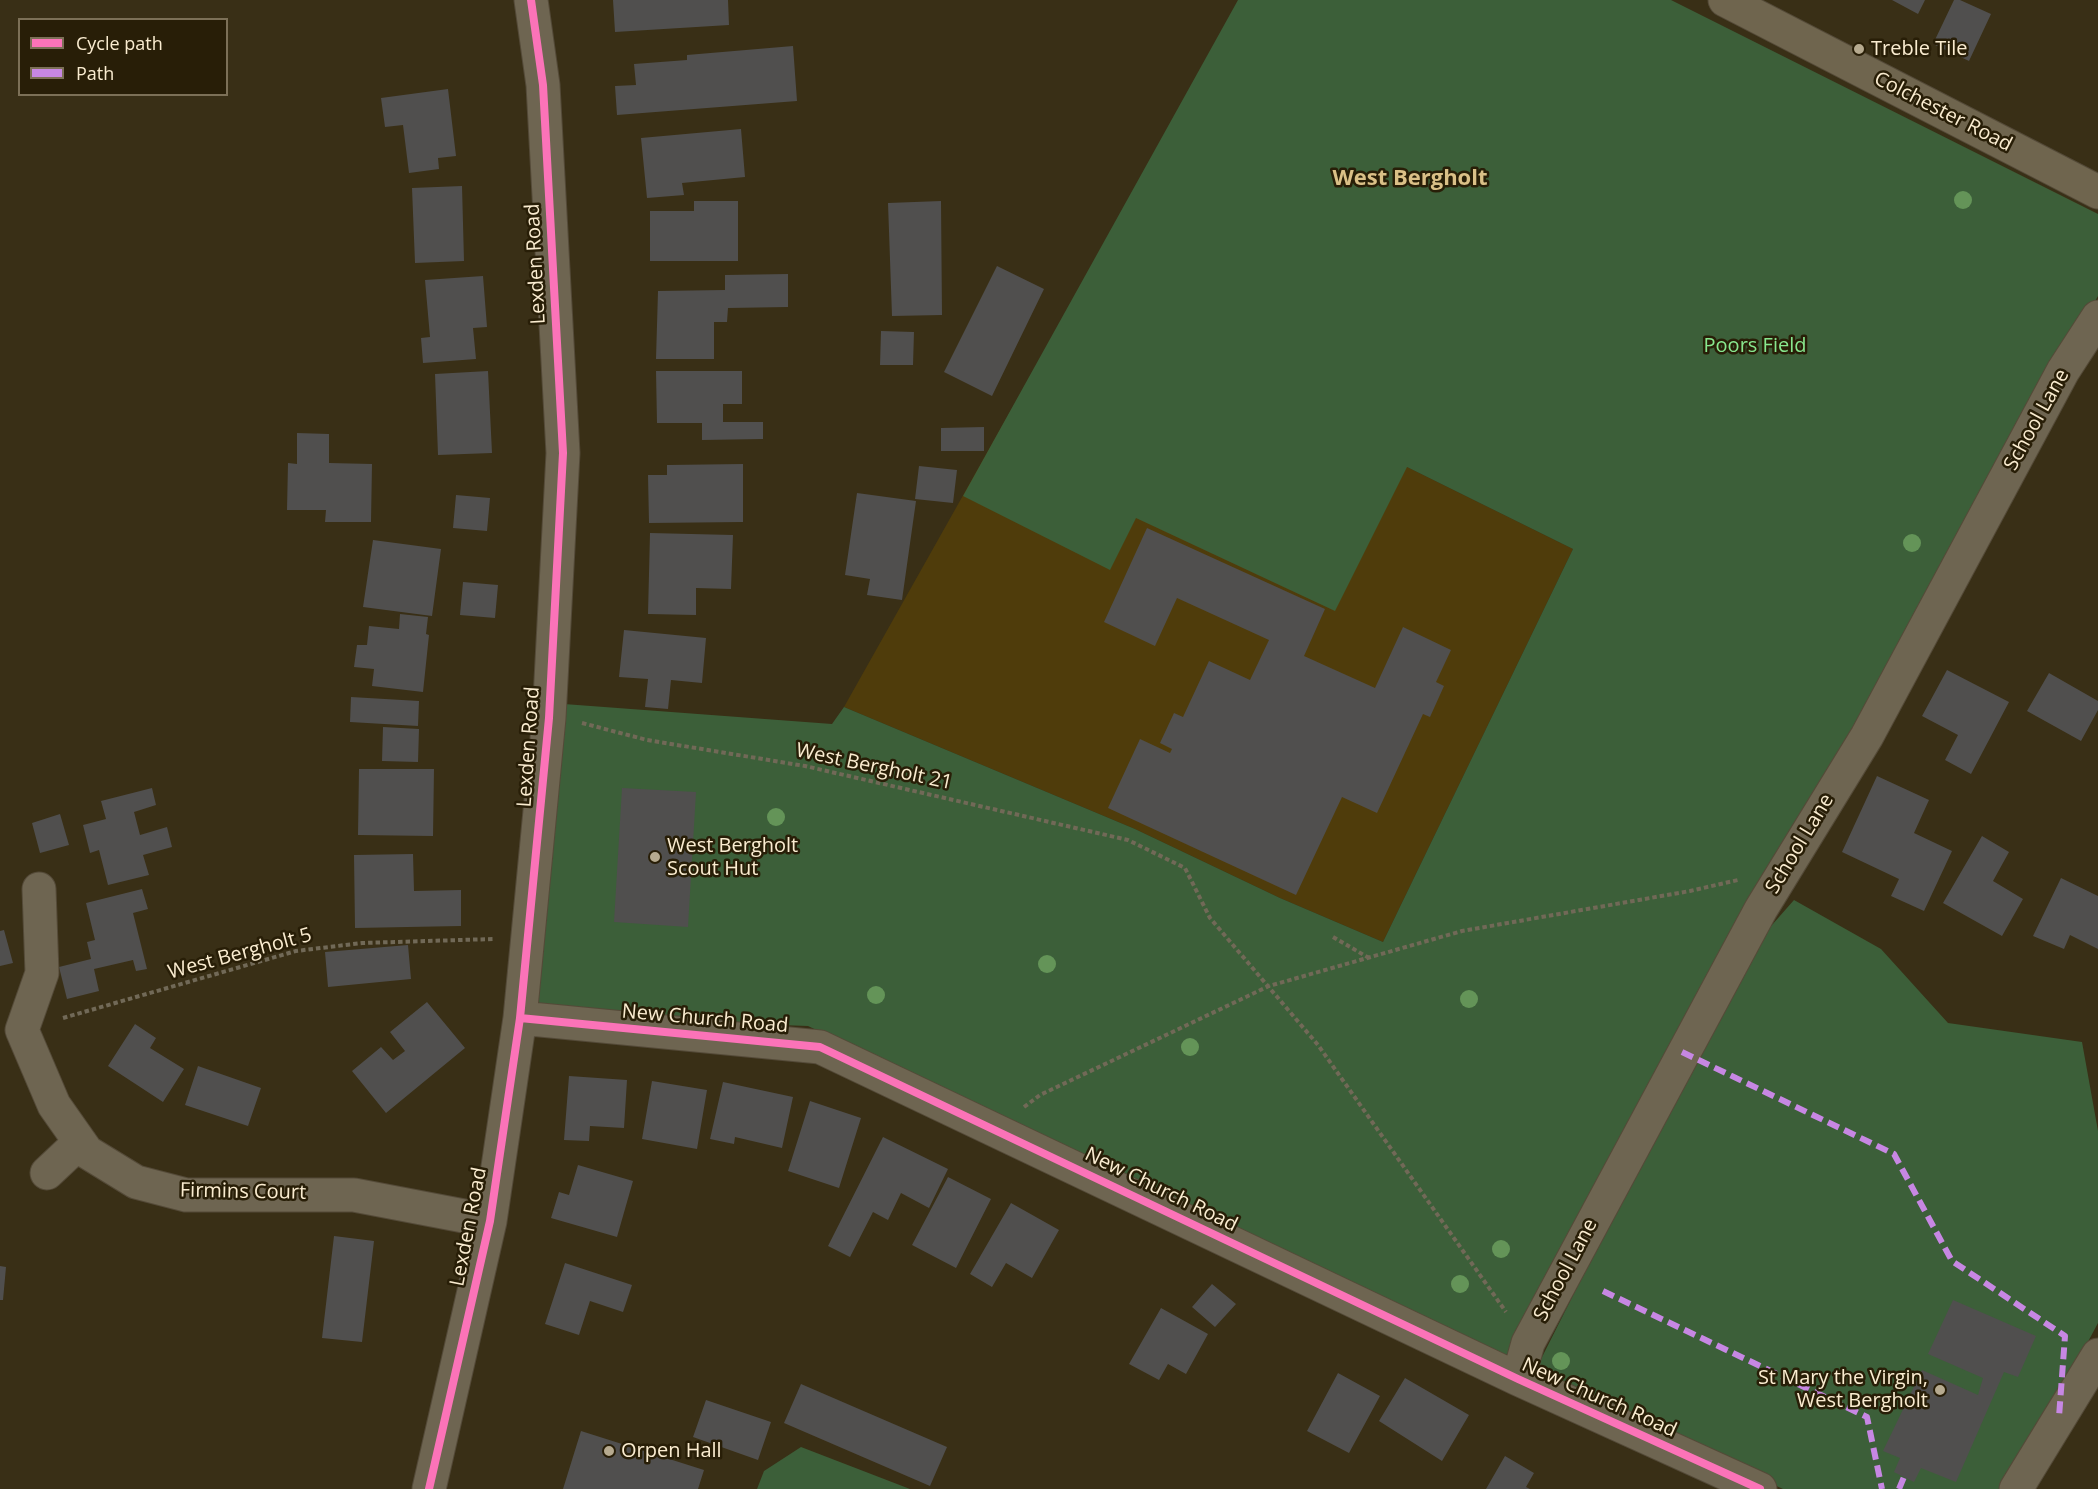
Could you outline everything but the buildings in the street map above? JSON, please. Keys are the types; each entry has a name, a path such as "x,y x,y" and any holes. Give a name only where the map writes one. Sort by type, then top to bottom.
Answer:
{"main road":[{"name":"Colchester Road","path":"1725,0 2098,192"}],"street":[{"name":"Lexden Road","path":"429,1489 490,1221 530,938 549,718 563,453 543,85 531,0"},
{"name":"School Lane","path":"1518,1379 1528,1343 1761,909 1867,736 2063,371 2098,317"},
{"path":"24,1039 42,973 39,889"},
{"name":"New Church Road","path":"520,1018 820,1047 995,1128 1518,1379 1760,1489"},
{"name":"Firmins Court","path":"24,1039 54,1106 87,1152 136,1182 186,1195 354,1195 490,1221"},
{"path":"47,1173 80,1142"},
{"path":"2016,1489 2098,1354"}],"path":[{"path":"995,1128 1040,1095 1269,986 1462,931 1689,891 1741,879"},
{"path":"1333,937 1370,958"},
{"path":"1269,986 1317,1045 1528,1343"}],"shaded area":[{"path":"1069,307 1407,467 1573,549 1383,942 1280,898 1135,829 844,707"}],"green space":[{"name":"Poors Field","path":"1238,0 1671,0 2098,214 2098,296 1507,1359 808,1026 532,1016 564,704 832,724 844,707 1135,829 1280,898 1383,942 1573,549 1407,467 1335,611 1136,518 1110,570 963,496"},
{"path":"1794,900 1881,949 1948,1023 2082,1042 2098,1131 2098,1323 2060,1394 2001,1489 1783,1489 1534,1373 1742,959"},
{"path":"801,1447 910,1489 757,1489 764,1471"}],"marked path":[{"path":"1682,1052 1894,1154 1952,1261 2065,1336 2059,1417"},
{"path":"1603,1291 1867,1417 1882,1489"},
{"path":"1899,1489 1904,1477"}],"cycle path":[{"path":"429,1489 490,1221 520,1018 549,718 563,453 543,85 531,0"},
{"path":"520,1018 820,1047 1518,1379 1760,1489"}],"place":[{"name":"Treble Tile","path":"1859,49"},
{"name":"West Bergholt Scout Hut","path":"655,857"},
{"name":"St Mary the Virgin, West Bergholt","path":"1940,1390"},
{"name":"Orpen Hall","path":"609,1451"}],"district":[{"name":"West Bergholt","path":"1410,179"}]}
